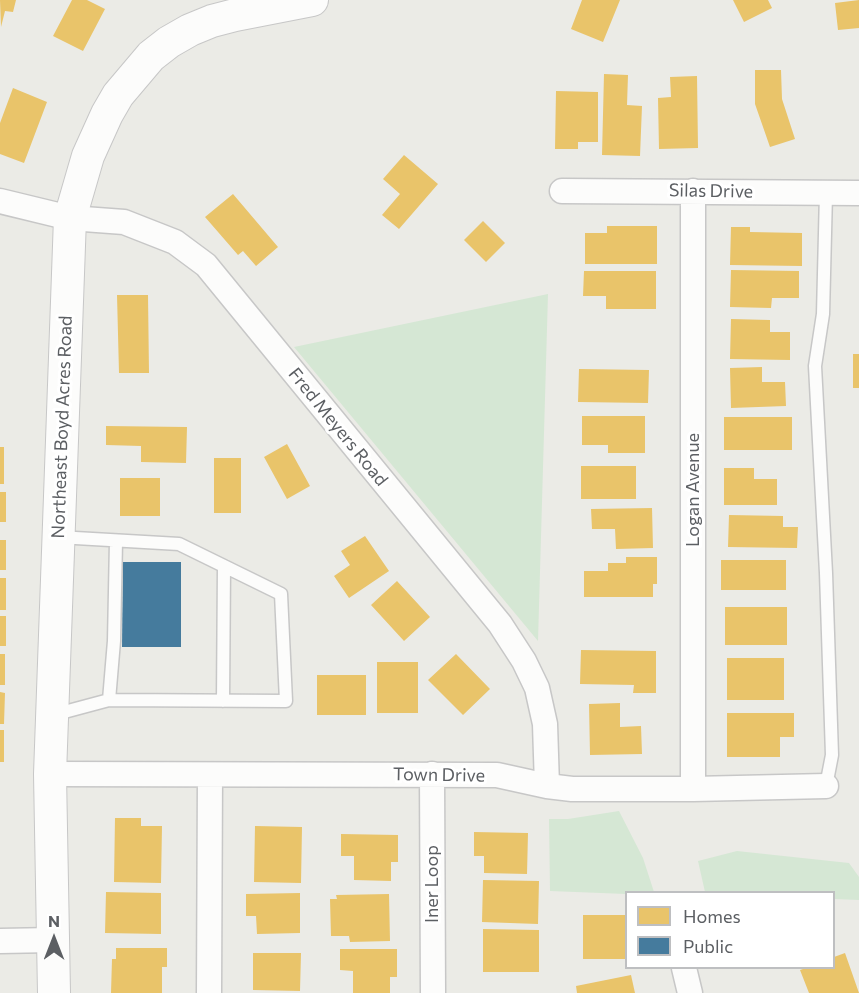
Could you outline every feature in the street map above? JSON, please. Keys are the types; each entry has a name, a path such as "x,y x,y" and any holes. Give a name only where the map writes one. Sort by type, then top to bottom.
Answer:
{"street":[{"name":"Northeast Boyd Acres Road","path":"54,993 50,774 70,218 88,156 106,114 123,88 151,56 189,30 212,21 312,0"},
{"name":"Silas Drive","path":"562,191 859,193"},
{"name":"Logan Avenue","path":"693,191 693,789"},
{"name":"Fred Meyers Road","path":"0,201 70,218 124,222 174,242 206,265 500,624 524,661 537,688 545,724 547,786"},
{"name":"Town Drive","path":"50,774 497,775 572,789 826,786"},
{"name":"Iner Loop","path":"432,774 433,993"},
{"path":"208,993 210,775"},
{"path":"0,941 53,940"},
{"path":"684,969 690,993"}],"lane":[{"path":"826,193 823,314 815,366 832,755 826,786"},
{"path":"52,715 109,700 286,701 281,594 178,544 58,537"},
{"path":"109,700 114,641 116,541"},
{"path":"223,700 224,566"}],"green space":[{"path":"548,294 538,641 294,347"},
{"path":"619,811 643,858 654,891 625,891 625,894 550,891 549,819 568,819"},
{"path":"737,851 849,863 859,877 859,900 835,899 835,891 705,891 698,861"}],"building: Homes":[{"path":"0,0 16,0 13,12 5,11 1,27"},
{"path":"72,0 87,0 105,9 83,51 53,36"},
{"path":"582,0 620,0 603,42 571,29"},
{"path":"733,0 768,0 772,8 744,22"},
{"path":"859,0 859,28 838,30 835,3"},
{"path":"755,70 781,70 782,99 795,139 770,147 755,104"},
{"path":"604,74 628,75 627,105 642,106 640,156 602,155"},
{"path":"697,76 698,148 659,149 658,98 671,97 670,77"},
{"path":"13,88 47,102 24,163 0,154 0,123"},
{"path":"556,91 598,92 598,142 578,142 578,149 555,149"},
{"path":"404,155 438,184 399,229 382,215 400,194 383,179"},
{"path":"233,194 278,247 256,266 243,251 238,255 205,217"},
{"path":"483,221 505,243 486,262 464,240"},
{"path":"607,226 657,226 657,264 585,264 585,233 607,233"},
{"path":"731,227 750,227 750,232 802,233 802,266 730,265"},
{"path":"731,270 799,271 799,298 772,298 771,308 730,307"},
{"path":"584,271 656,271 656,309 606,309 606,296 583,296"},
{"path":"117,295 148,295 149,373 119,373"},
{"path":"731,319 770,320 770,332 790,332 790,360 730,359"},
{"path":"853,354 859,354 859,388 853,388"},
{"path":"762,367 762,382 785,382 786,406 731,408 730,368"},
{"path":"579,369 649,370 648,403 578,402"},
{"path":"582,416 645,416 645,453 608,453 608,445 582,445"},
{"path":"724,417 792,417 792,450 724,450"},
{"path":"106,426 187,427 186,463 141,462 141,446 106,445"},
{"path":"287,444 310,486 287,499 264,457"},
{"path":"0,447 4,447 4,484 0,484"},
{"path":"214,458 241,458 241,513 214,513"},
{"path":"581,466 636,466 636,499 581,499"},
{"path":"724,468 754,468 754,479 777,479 777,505 724,505"},
{"path":"120,478 160,478 160,516 120,516"},
{"path":"0,492 6,492 6,522 0,522"},
{"path":"652,508 653,548 616,549 615,529 592,529 591,509"},
{"path":"729,515 783,516 783,527 798,527 797,548 728,547"},
{"path":"365,536 389,571 349,598 334,576 350,565 341,551"},
{"path":"0,540 6,540 6,570 0,570"},
{"path":"626,557 657,557 657,584 653,584 653,597 584,597 584,571 608,571 608,563 626,563"},
{"path":"721,560 786,560 786,590 721,590"},
{"path":"0,578 6,578 6,610 0,610"},
{"path":"397,581 430,617 404,641 371,605"},
{"path":"725,607 787,607 787,645 725,645"},
{"path":"0,616 6,616 6,646 0,646"},
{"path":"581,650 656,651 656,693 633,693 634,685 580,684"},
{"path":"0,654 5,654 5,685 0,685"},
{"path":"456,654 490,689 463,715 428,680"},
{"path":"727,658 784,658 784,700 727,700"},
{"path":"377,662 418,662 418,713 377,713"},
{"path":"317,675 366,675 366,715 317,715"},
{"path":"0,692 5,693 4,724 0,724"},
{"path":"620,703 620,727 641,726 642,754 590,755 589,704"},
{"path":"727,713 794,713 794,737 780,737 780,757 727,757"},
{"path":"0,730 4,730 4,762 0,762"},
{"path":"115,818 141,818 141,826 162,826 161,883 114,882"},
{"path":"255,826 302,827 301,883 254,882"},
{"path":"474,832 528,833 527,874 484,873 484,856 474,856"},
{"path":"341,834 398,835 398,862 391,862 391,881 354,880 354,856 341,856"},
{"path":"483,880 539,881 538,924 482,922"},
{"path":"106,892 161,893 161,934 105,933"},
{"path":"300,893 300,933 257,934 256,916 246,916 246,894"},
{"path":"389,894 390,941 350,942 349,936 331,936 330,899 337,899 336,895"},
{"path":"583,915 625,915 625,959 583,959"},
{"path":"483,929 539,930 539,972 483,972"},
{"path":"116,948 167,948 167,967 162,967 162,993 111,993 112,959 116,959"},
{"path":"340,949 397,949 397,977 390,977 390,993 353,993 353,971 340,970"},
{"path":"253,953 301,953 300,991 253,990"},
{"path":"845,953 859,993 809,993 800,970 835,969 835,957"},
{"path":"631,975 635,993 577,993 576,986"}],"building: Public":[{"path":"123,562 181,562 181,647 122,647"}]}
